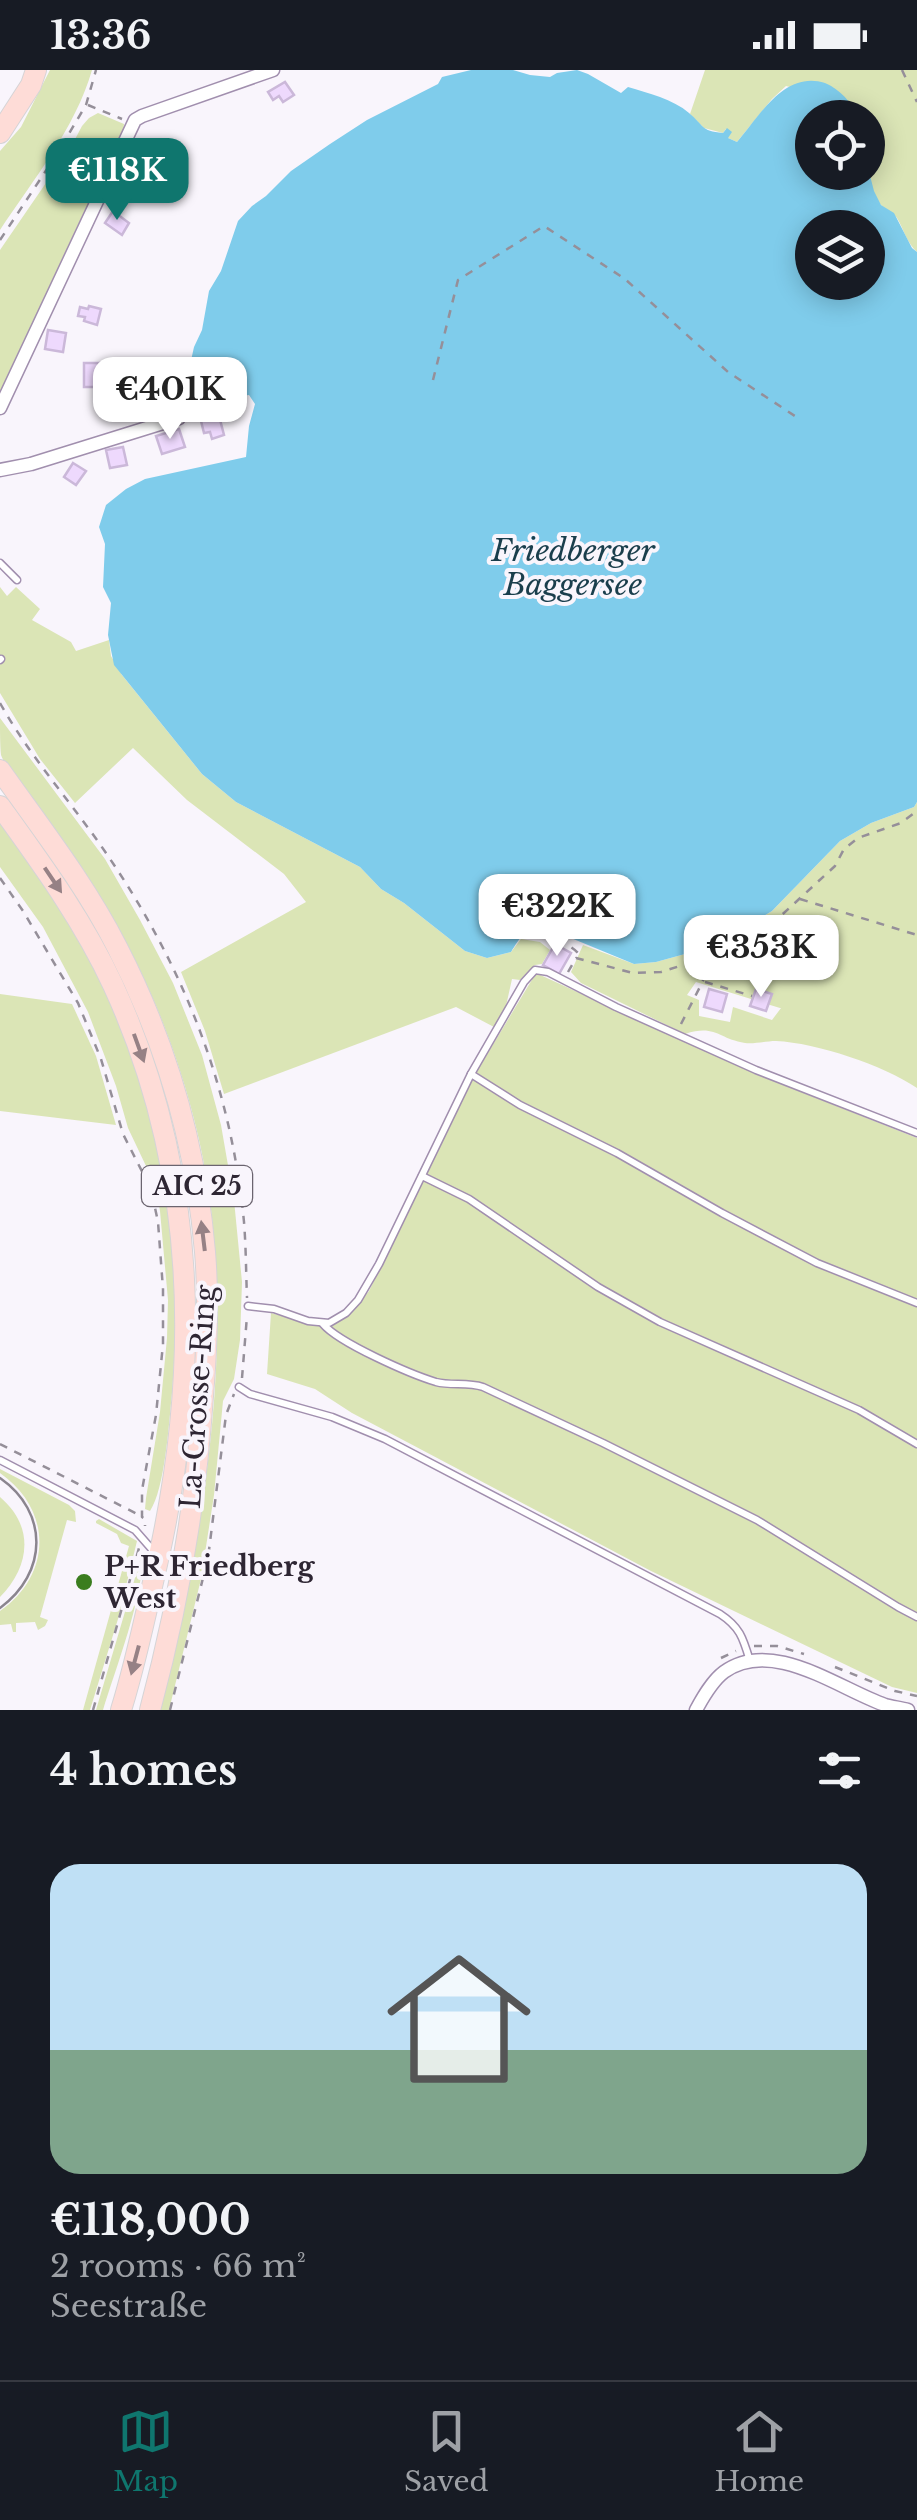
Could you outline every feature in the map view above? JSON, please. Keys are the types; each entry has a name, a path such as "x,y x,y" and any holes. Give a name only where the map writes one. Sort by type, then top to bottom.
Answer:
{"main road":[{"path":"3,126 31,86 36,70"},
{"name":"La-Crosse-Ring","path":"0,770 82,885 139,992 181,1109 198,1191 206,1253 207,1303 201,1434 182,1576 150,1710"},
{"name":"La-Crosse-Ring","path":"0,806 66,900 100,959 142,1057 168,1147 178,1204 185,1360 180,1437 155,1528 159,1556 148,1610 121,1710"}],"street":[{"path":"0,408 133,124 142,116 273,70"},
{"path":"0,470 179,418"},
{"path":"696,1710 725,1672 750,1662 769,1661 791,1664 886,1705 908,1710"}],"lane":[{"path":"0,563 16,580"},
{"path":"248,1306 322,1323 346,1313 368,1286 471,1074 524,982 536,970 548,972 805,1090 917,1133"},
{"path":"471,1074 817,1263 917,1304"},
{"path":"422,1176 469,1198 598,1288 634,1308 706,1344 859,1410 917,1444"},
{"path":"322,1323 350,1344 420,1376 446,1384 474,1384 645,1464 758,1520 917,1616"},
{"path":"239,1387 385,1439 720,1614 741,1633 750,1662"},
{"path":"0,1460 134,1530 159,1556"},
{"path":"134,1530 155,1528"}],"path":[{"path":"0,240 86,105 96,70"},
{"path":"902,70 917,102"},
{"path":"86,105 133,124"},
{"path":"433,380 458,280 544,226 625,279 728,372 801,420"},
{"path":"576,958 633,972 661,972 730,950 760,935 835,866 844,849 858,838 901,823 917,811"},
{"name":"La-Crosse-Ring","path":"0,878 78,1003 101,1059 123,1134 152,1189 164,1289 163,1344 156,1415 142,1490 142,1517 155,1528"},
{"path":"800,898 917,935"},
{"path":"548,927 552,936 578,952 570,969"},
{"path":"676,1034 702,982 702,960"},
{"path":"702,982 752,996"},
{"path":"0,1444 142,1517"},
{"path":"92,1710 142,1539"}],"green space":[{"path":"50,70 92,70 64,133 0,230 0,151 21,127"},
{"path":"705,70 917,70 917,252 897,218 881,205 872,190 885,190 885,100 840,100 786,86 737,142 728,138 726,129 723,133 704,128 690,114"},
{"path":"98,113 124,124 123,135 0,392 0,250 82,126"},
{"path":"0,587 7,596 16,587 40,609 32,620 71,642 76,651 109,640 111,656 122,675 202,774 236,802 360,867 381,889 465,951 487,958 511,952 521,939 540,942 550,950 542,964 535,965 520,980 512,979 506,1006 494,1027 456,1007 224,1094 205,1031 181,972 306,902 284,874 187,800 133,748 75,803 40,759 0,693"},
{"path":"0,718 105,859 173,983 202,1055 221,1125 234,1200 242,1282 240,1340 234,1379 223,1401 201,1579 169,1710 159,1710 188,1585 215,1394 216,1265 205,1171 183,1080 150,991 104,904 4,761"},
{"path":"917,802 917,1088 868,1064 811,1046 776,1041 745,1043 710,1031 685,1034 581,983 571,972 583,945 634,964 703,949 772,911 840,841 871,823 914,807","holes":["696,982 781,1008 772,1020 733,1007 730,1022 699,1016 699,1000 687,995"]},
{"path":"0,820 57,901 105,986 142,1084 155,1134 172,1236 175,1340 165,1455 150,1511 145,1509 160,1412 168,1300 155,1185 128,1128 88,1012 43,927 0,867"},
{"path":"536,973 758,1075 917,1138 917,1693 892,1687 651,1571 352,1413 315,1389 267,1374 271,1313 327,1328 351,1313 369,1291 474,1076"},
{"path":"0,994 72,1004 96,1056 116,1125 0,1111"},
{"path":"0,1469 75,1511 76,1522 67,1520 40,1617 48,1620 38,1630 35,1622 16,1623 16,1632 11,1624 0,1625 0,1611 29,1579 37,1561 39,1542 30,1505"},
{"path":"0,1497 19,1521 24,1547 18,1573 0,1597"},
{"path":"99,1519 137,1541 90,1710 83,1710 129,1546 96,1523"},
{"path":"142,1554 139,1589 128,1632 103,1710 96,1710"}],"water":[{"name":"Friedberger Baggersee","path":"471,70 513,70 550,77 577,70 621,93 628,87 668,100 706,129 723,133 727,128 732,132 728,138 737,142 785,89 810,81 825,83 847,100 795,100 795,190 874,190 881,205 894,213 917,252 917,802 914,807 871,823 840,841 772,911 703,949 634,964 571,938 546,920 529,928 511,952 487,958 465,951 381,889 360,867 236,802 202,774 114,665 108,635 111,603 103,587 105,544 99,527 106,505 145,479 246,457 255,404 249,395 203,401 190,365 209,291 221,271 238,221 291,171 367,120 438,84 442,77"}],"building":[{"path":"285,82 294,95 283,102 279,96 273,100 268,92"},
{"path":"113,211 129,223 122,235 105,223"},
{"path":"80,307 101,309 97,325 78,316"},
{"path":"48,330 66,333 63,352 45,349"},
{"path":"84,363 100,363 100,387 84,387"},
{"path":"218,412 224,435 212,439 210,432 204,433 200,417"},
{"path":"179,429 185,447 162,454 156,436"},
{"path":"123,447 127,465 110,468 106,450"},
{"path":"73,463 86,471 76,485 64,477"},
{"path":"555,944 571,953 559,974 543,965"},
{"path":"709,989 727,994 722,1012 704,1007"},
{"path":"756,989 772,994 766,1011 750,1006"}],"tram line":[{"path":"0,1478 27,1508 36,1543 27,1578 0,1608"}],"place":[{"name":"P+R Friedberg West","path":"84,1582"}]}
